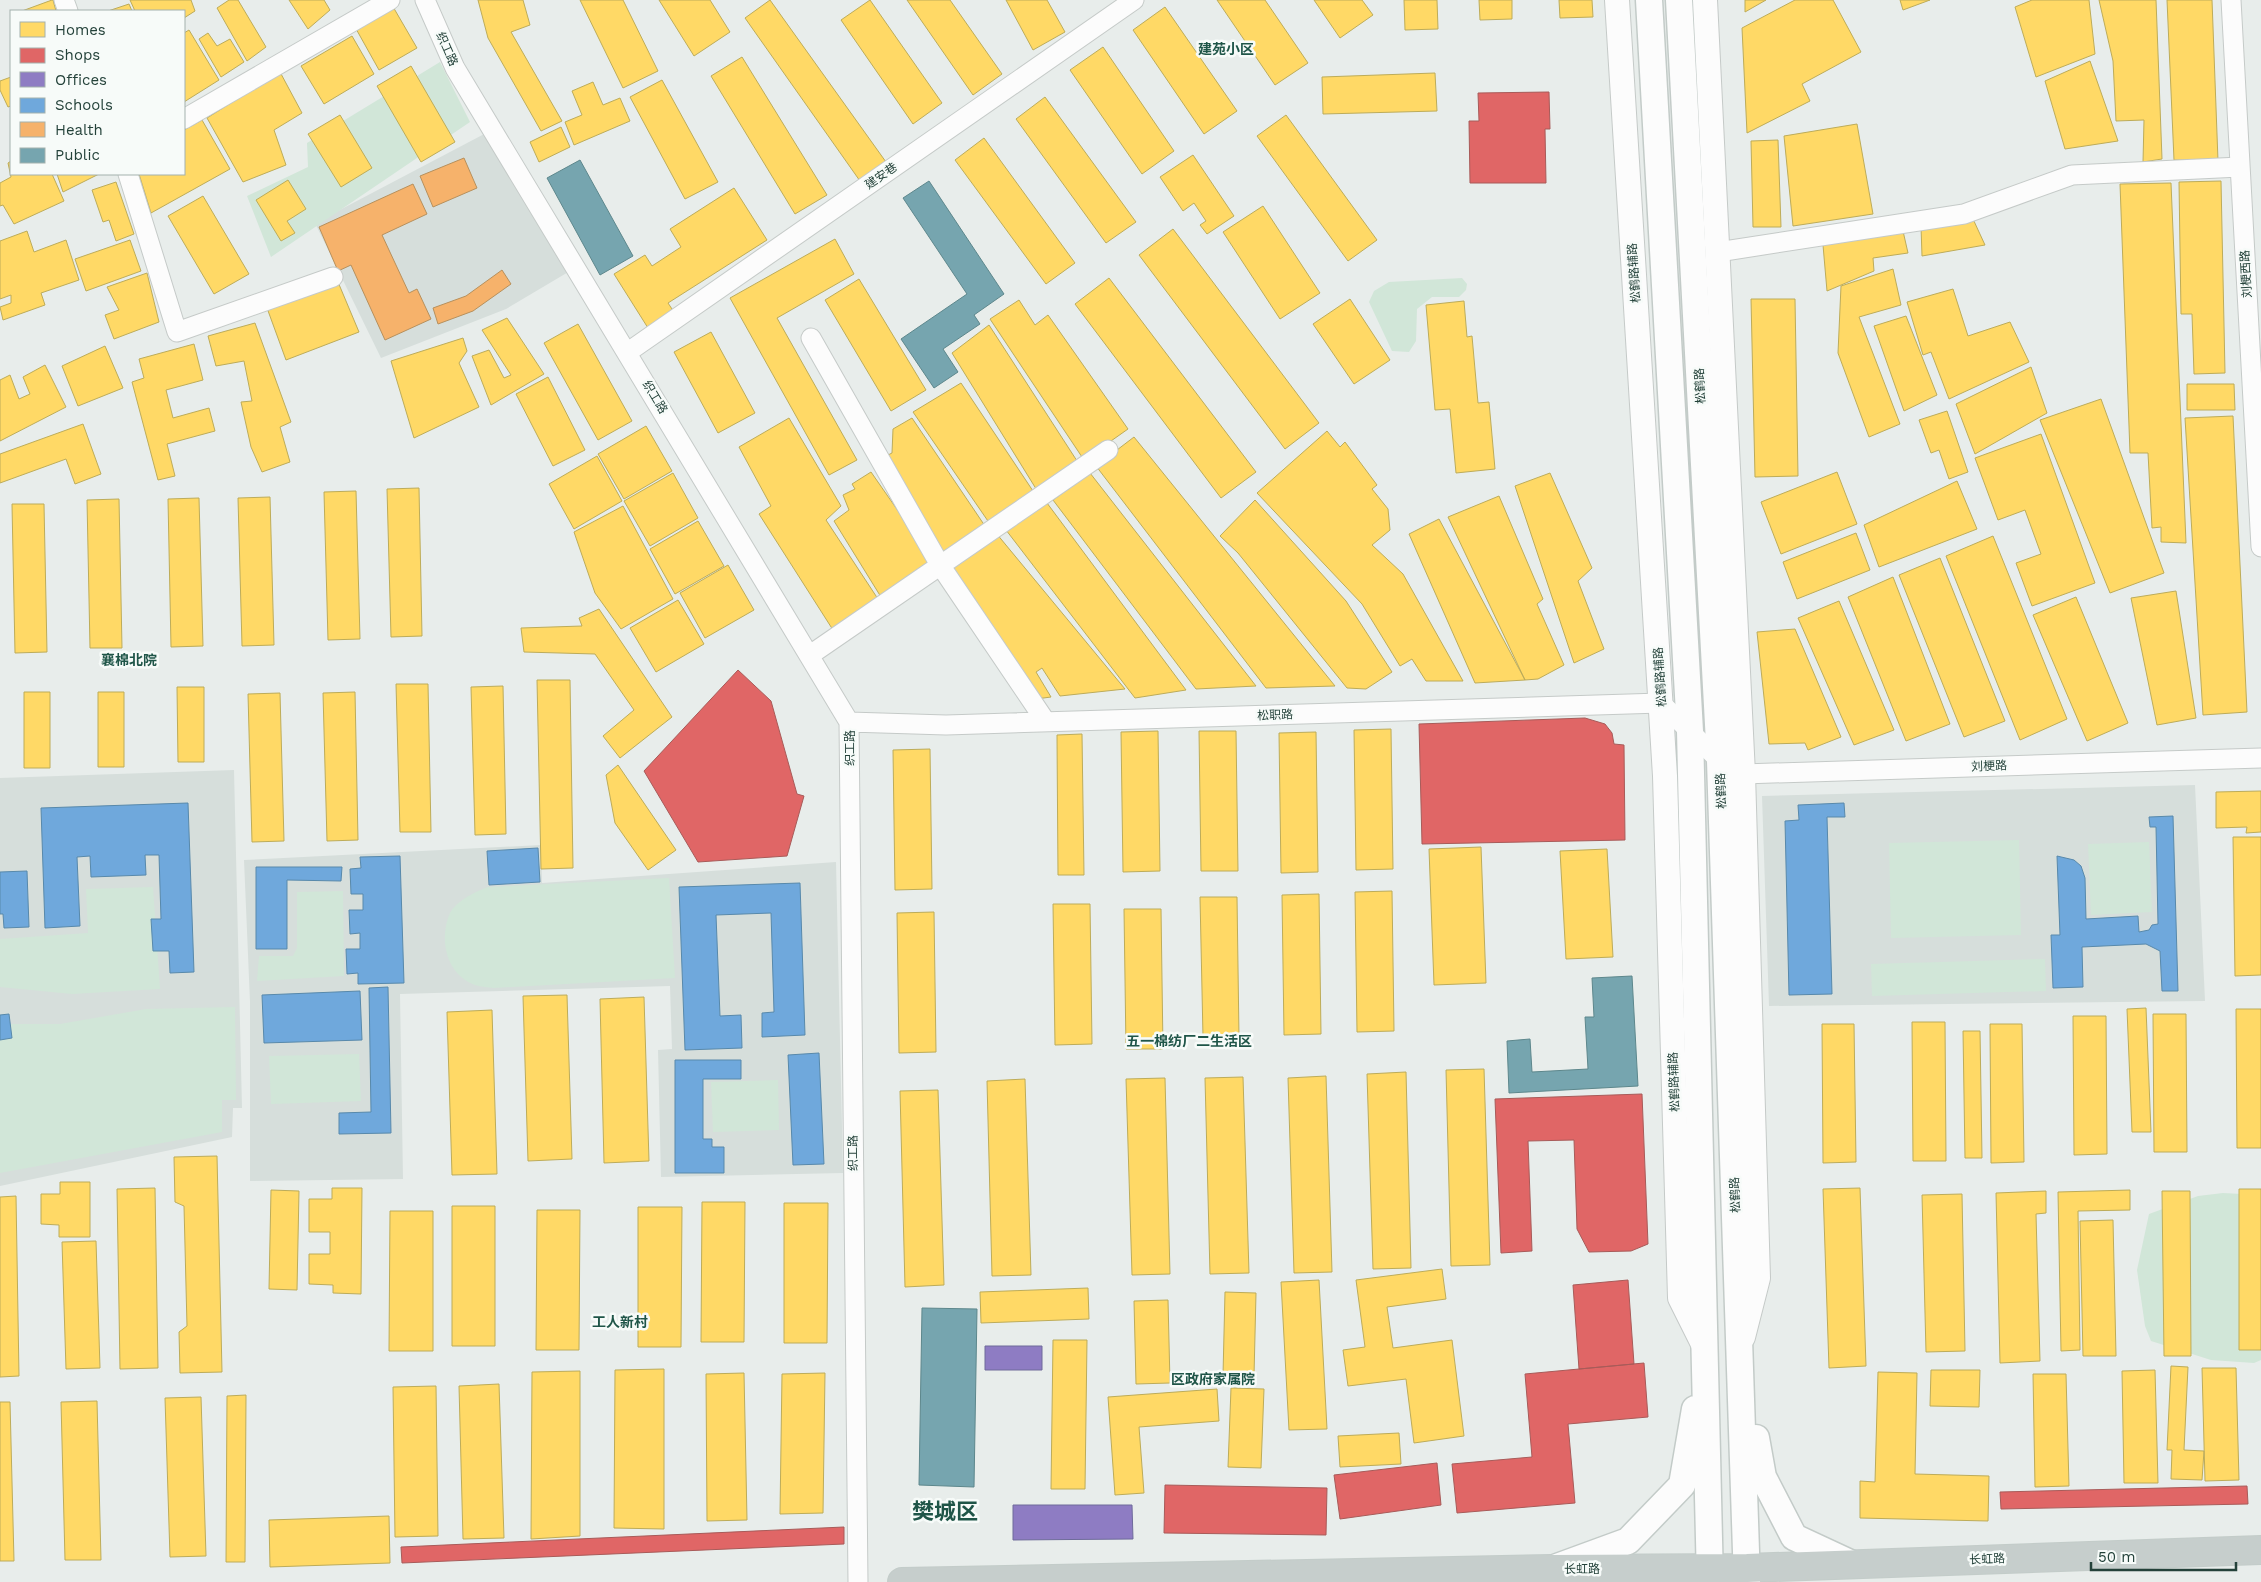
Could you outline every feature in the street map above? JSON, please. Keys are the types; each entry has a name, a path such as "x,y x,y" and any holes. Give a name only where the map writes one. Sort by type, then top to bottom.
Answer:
{"highway":[{"name":"长虹路","path":"902,1582 1551,1569 1747,1575 1852,1564 2261,1550"}],"main road":[{"path":"1649,0 1690,731 1710,1575"},
{"name":"松鹤路","path":"1679,0 1705,253 1712,392 1720,761 1739,992 1740,1351 1747,1575"},
{"path":"1551,1569 1628,1542 1682,1485 1705,1349"},
{"path":"1740,1351 1763,1477 1794,1537 1852,1564"}],"street":[{"path":"185,118 390,0"},
{"name":"织工路","path":"425,0 455,68 850,722 858,1582"},
{"name":"建安巷","path":"628,352 1134,0"},
{"name":"松鹤路辅路","path":"1618,0 1666,776 1680,1298 1705,1349"},
{"path":"1705,0 1705,253 1964,214 2072,174 2240,167"},
{"name":"刘梗西路","path":"2231,0 2261,547"},
{"path":"128,175 177,332 333,276"},
{"path":"1633,253 1663,251"},
{"path":"811,338 940,565 1046,722"},
{"path":"1642,393 1671,389"},
{"path":"1712,392 1743,774 1739,992"},
{"path":"810,655 1108,450"},
{"path":"1661,703 1720,761 1743,774"},
{"name":"松职路","path":"850,722 946,725 1661,703"},
{"name":"刘梗路","path":"1743,774 2261,758"}],"shaded area":[{"path":"488,132 570,271 506,309 381,358 315,223"},
{"path":"234,770 242,1108 233,1108 232,1137 0,1186 0,778"},
{"path":"2195,785 2205,1001 1769,1006 1762,796"},
{"path":"541,845 542,883 836,862 843,1173 661,1177 658,1050 672,1049 670,986 400,994 403,1179 250,1181 250,1002 244,860"}],"green space":[{"path":"440,62 470,122 271,257 247,196 308,167 307,143"},
{"path":"1462,278 1467,284 1466,290 1459,297 1432,297 1417,309 1416,341 1409,352 1392,351 1369,302 1374,291 1389,282"},
{"path":"2019,840 2021,935 1891,938 1889,843"},
{"path":"2149,842 2152,912 2091,915 2088,844"},
{"path":"669,878 675,978 494,988 477,986 465,980 452,965 448,955 445,945 445,934 446,923 450,913 462,900 488,887"},
{"path":"153,887 160,989 72,994 0,987 0,939 88,933 86,889"},
{"path":"343,891 344,976 257,981 259,956 293,956 297,948 297,892"},
{"path":"2045,959 2046,991 1872,996 1871,964"},
{"path":"235,1007 236,1100 222,1100 222,1132 0,1173 0,1024 60,1024 146,1009"},
{"path":"359,1054 361,1101 271,1104 269,1056"},
{"path":"778,1080 779,1130 713,1132 711,1082"},
{"path":"2223,1193 2261,1195 2261,1360 2254,1363 2211,1360 2151,1341 2145,1326 2137,1270 2149,1214 2198,1196"}],"building: Homes":[{"path":"52,0 56,10 25,10"},
{"path":"130,0 191,0 195,11 185,17 185,10 135,10"},
{"path":"229,0 238,0 266,47 247,61 217,8"},
{"path":"289,0 324,0 330,10 308,29"},
{"path":"478,0 523,0 530,25 511,32 562,121 541,131 488,38"},
{"path":"580,0 623,0 658,71 623,88"},
{"path":"659,0 710,0 730,32 694,56"},
{"path":"770,0 886,162 860,181 745,18"},
{"path":"870,0 942,103 913,124 841,20"},
{"path":"907,0 950,0 1002,74 973,95"},
{"path":"1006,0 1047,0 1065,32 1033,50"},
{"path":"1217,0 1265,0 1308,63 1275,85"},
{"path":"1314,0 1362,0 1373,15 1340,38"},
{"path":"1404,0 1437,0 1438,29 1405,30"},
{"path":"1479,0 1512,0 1512,19 1480,20"},
{"path":"1559,0 1592,0 1593,17 1560,18"},
{"path":"1745,0 1766,0 1745,12"},
{"path":"1795,0 1833,0 1861,52 1802,84 1810,101 1747,133 1742,28"},
{"path":"1900,0 1930,0 1903,10"},
{"path":"2032,0 2089,0 2095,54 2036,77 2015,7"},
{"path":"2099,0 2156,0 2162,159 2143,162 2144,120 2116,121 2113,61"},
{"path":"2167,0 2212,0 2218,161 2174,160"},
{"path":"129,4 132,10 111,10"},
{"path":"392,5 417,48 379,70 355,27"},
{"path":"1165,7 1237,111 1204,134 1133,30"},
{"path":"189,30 219,80 185,101 185,32"},
{"path":"208,33 217,46 230,39 244,62 221,77 199,39"},
{"path":"352,36 374,74 324,104 301,66"},
{"path":"1103,47 1174,151 1142,174 1070,70"},
{"path":"742,57 827,195 795,214 711,76"},
{"path":"2090,61 2118,141 2065,149 2045,81"},
{"path":"411,66 455,142 421,162 377,86"},
{"path":"280,72 302,113 274,130 286,165 243,182 207,118"},
{"path":"1435,73 1437,111 1323,114 1322,77"},
{"path":"10,77 10,106 8,107 0,90 0,81"},
{"path":"662,80 718,182 685,199 630,97"},
{"path":"593,82 603,105 620,98 630,121 574,145 565,122 582,115 572,91"},
{"path":"1045,97 1136,222 1106,243 1016,119"},
{"path":"340,115 372,168 341,187 308,134"},
{"path":"1286,115 1377,240 1348,261 1257,136"},
{"path":"202,120 230,169 151,213 139,175 185,175 185,129"},
{"path":"1857,124 1873,214 1793,226 1784,136"},
{"path":"561,127 570,147 539,162 530,142"},
{"path":"984,138 1075,263 1046,284 955,160"},
{"path":"1778,140 1781,227 1753,227 1751,141"},
{"path":"1193,155 1234,216 1207,234 1200,225 1206,221 1194,203 1183,211 1160,177"},
{"path":"11,175 52,175 64,201 14,224 3,205 0,206 0,183 11,177"},
{"path":"57,175 97,175 63,192"},
{"path":"288,180 306,209 287,221 295,233 281,241 256,200"},
{"path":"2221,181 2225,373 2194,374 2192,314 2181,314 2179,182"},
{"path":"116,182 134,234 116,241 109,220 103,222 92,190"},
{"path":"2171,183 2186,543 2161,542 2161,527 2152,528 2148,453 2130,453 2120,184"},
{"path":"734,188 767,240 668,303 674,312 648,328 614,274 645,255 652,266 681,247 670,229"},
{"path":"203,196 249,274 214,294 168,216"},
{"path":"1263,206 1320,293 1280,319 1223,232"},
{"path":"1973,219 1985,245 1922,256 1921,226"},
{"path":"1173,229 1319,423 1285,449 1139,255"},
{"path":"27,231 34,252 66,240 79,280 41,293 45,305 3,320 0,307 11,303 11,295 0,299 0,241"},
{"path":"1903,231 1908,253 1873,258 1874,271 1827,291 1823,245"},
{"path":"835,239 854,274 777,318 857,460 829,475 730,298"},
{"path":"130,240 141,271 86,291 75,259"},
{"path":"1893,269 1901,305 1859,317 1900,424 1869,437 1838,353 1841,286"},
{"path":"147,273 159,322 114,339 105,315 119,310 107,287"},
{"path":"1109,278 1256,472 1221,498 1075,304"},
{"path":"859,279 926,390 891,411 825,300"},
{"path":"338,282 359,332 286,360 267,308"},
{"path":"1953,289 1968,336 2010,322 2029,362 1949,399 1931,352 1923,355 1907,302"},
{"path":"1350,299 1390,360 1354,384 1313,324"},
{"path":"1751,299 1795,299 1798,476 1755,477"},
{"path":"1019,300 1035,325 1048,315 1128,429 1084,460 990,319"},
{"path":"1464,301 1467,337 1472,336 1478,403 1489,402 1495,469 1456,473 1450,409 1435,410 1426,305"},
{"path":"1906,316 1937,395 1904,411 1874,326"},
{"path":"507,318 544,374 491,405 472,356 489,350 504,378 511,375 482,330"},
{"path":"255,323 291,422 280,427 290,462 262,472 251,447 241,402 252,401 244,361 216,366 208,336"},
{"path":"578,324 632,421 598,440 544,343"},
{"path":"989,325 1079,464 1038,492 952,353"},
{"path":"711,332 755,413 718,433 674,352"},
{"path":"463,338 467,351 459,363 479,407 414,438 391,361"},
{"path":"194,344 203,380 166,390 173,418 209,408 215,431 167,444 175,476 158,480 132,382 144,378 139,359"},
{"path":"105,346 123,388 78,406 62,366"},
{"path":"45,365 66,407 0,441 0,380 10,375 19,399 30,394 23,377"},
{"path":"2031,367 2047,413 1975,454 1956,404"},
{"path":"548,377 585,450 553,466 516,394"},
{"path":"961,383 1035,494 990,524 913,412"},
{"path":"2187,384 2234,384 2235,410 2187,410"},
{"path":"2101,399 2164,573 2110,593 2040,420"},
{"path":"1947,411 1968,472 1949,479 1939,450 1931,453 1919,420"},
{"path":"2233,416 2247,712 2203,715 2185,418"},
{"path":"789,418 841,506 826,520 878,599 833,630 759,514 771,506 739,447"},
{"path":"912,418 985,526 939,557 884,457 892,453 893,429"},
{"path":"83,424 101,474 75,484 66,459 0,483 0,454"},
{"path":"646,426 672,471 624,499 598,454"},
{"path":"1327,431 1340,447 1345,442 1377,485 1372,489 1388,509 1390,530 1372,545 1403,574 1463,681 1426,681 1412,659 1400,666 1362,604 1257,493"},
{"path":"2041,434 2095,583 2032,606 2016,563 2041,554 2025,510 1998,520 1975,458"},
{"path":"1134,437 1335,686 1266,688 1096,466"},
{"path":"597,456 622,501 574,529 549,484"},
{"path":"871,472 935,564 881,597 834,521 849,510 843,495 855,489 852,484"},
{"path":"1837,472 1857,524 1781,554 1761,502"},
{"path":"673,473 698,518 650,546 624,501"},
{"path":"1090,473 1256,686 1196,689 1053,500"},
{"path":"1550,473 1592,568 1578,581 1604,649 1574,663 1515,486"},
{"path":"1957,481 1977,529 1879,567 1864,525"},
{"path":"419,488 422,636 391,637 387,489"},
{"path":"356,491 360,639 328,640 324,492"},
{"path":"1499,496 1543,599 1537,604 1564,665 1538,679 1525,680 1448,517"},
{"path":"270,497 274,645 242,646 238,498"},
{"path":"199,498 203,646 171,647 168,499"},
{"path":"119,499 122,648 90,648 87,500"},
{"path":"1255,500 1346,601 1392,672 1366,689 1347,688 1238,553 1220,536"},
{"path":"1047,503 1186,690 1135,698 1006,530"},
{"path":"12,504 44,504 47,652 15,653"},
{"path":"623,506 673,599 621,629 595,593 574,532"},
{"path":"1439,519 1525,680 1475,683 1409,534"},
{"path":"698,521 724,566 675,594 650,549"},
{"path":"996,533 1125,689 1060,696 1042,668 1036,672 1051,697 1036,699 950,571"},
{"path":"1856,533 1870,570 1797,599 1783,562"},
{"path":"1993,536 2067,719 2020,740 1946,556"},
{"path":"1940,558 2005,721 1964,737 1899,575"},
{"path":"728,565 754,610 705,638 680,593"},
{"path":"1893,577 1950,724 1906,741 1848,597"},
{"path":"2176,591 2196,718 2157,725 2131,598"},
{"path":"2076,597 2128,723 2087,741 2033,615"},
{"path":"678,600 704,644 656,672 630,628"},
{"path":"1839,601 1894,730 1854,745 1798,618"},
{"path":"599,609 672,717 620,758 603,736 634,710 595,654 524,652 521,628 582,626 579,618"},
{"path":"1795,629 1841,737 1808,750 1805,743 1769,744 1757,632"},
{"path":"537,680 570,680 573,868 541,869"},
{"path":"396,684 428,684 431,832 400,832"},
{"path":"503,686 506,834 475,835 471,687"},
{"path":"177,687 204,687 204,762 178,762"},
{"path":"24,692 50,692 50,768 24,768"},
{"path":"98,692 124,692 124,767 98,767"},
{"path":"355,692 358,840 327,841 323,693"},
{"path":"280,693 284,841 252,842 248,694"},
{"path":"1391,729 1393,869 1356,870 1354,730"},
{"path":"1158,731 1160,871 1123,872 1121,732"},
{"path":"1199,731 1236,731 1238,871 1201,871"},
{"path":"1316,732 1318,872 1281,873 1279,733"},
{"path":"1082,734 1084,875 1058,875 1057,735"},
{"path":"930,749 932,889 895,890 893,750"},
{"path":"618,765 676,850 648,870 615,823 606,775"},
{"path":"2261,791 2261,832 2246,833 2247,827 2216,828 2216,792"},
{"path":"2233,837 2261,837 2261,975 2235,976"},
{"path":"1481,847 1486,983 1434,985 1429,849"},
{"path":"1607,849 1613,957 1566,959 1560,851"},
{"path":"1392,891 1394,1031 1357,1032 1355,892"},
{"path":"1319,894 1321,1034 1284,1035 1282,895"},
{"path":"1200,897 1237,897 1239,1037 1203,1037"},
{"path":"1053,904 1090,904 1092,1044 1055,1045"},
{"path":"1124,909 1161,909 1163,1049 1126,1049"},
{"path":"934,912 936,1052 899,1053 897,913"},
{"path":"567,995 572,1159 528,1161 523,996"},
{"path":"644,997 649,1161 604,1163 600,999"},
{"path":"2146,1008 2151,1132 2132,1132 2127,1009"},
{"path":"2236,1009 2261,1009 2261,1148 2237,1148"},
{"path":"492,1010 497,1174 452,1175 447,1012"},
{"path":"2153,1014 2186,1014 2187,1152 2154,1152"},
{"path":"2073,1016 2106,1016 2107,1154 2074,1155"},
{"path":"1912,1022 1945,1022 1946,1161 1913,1161"},
{"path":"1822,1024 1854,1024 1856,1162 1823,1163"},
{"path":"1990,1024 2022,1024 2024,1162 1991,1163"},
{"path":"1963,1031 1980,1031 1982,1158 1965,1158"},
{"path":"1484,1069 1490,1265 1451,1266 1446,1070"},
{"path":"1406,1072 1411,1268 1373,1269 1367,1074"},
{"path":"1326,1076 1332,1272 1294,1273 1288,1078"},
{"path":"1243,1077 1249,1273 1210,1274 1205,1078"},
{"path":"1165,1078 1170,1274 1132,1275 1126,1079"},
{"path":"1025,1079 1031,1275 992,1276 987,1081"},
{"path":"938,1090 944,1285 905,1287 900,1091"},
{"path":"217,1156 222,1372 180,1373 179,1332 187,1326 184,1206 175,1202 174,1157"},
{"path":"60,1182 90,1182 90,1237 59,1237 59,1225 41,1224 41,1194 60,1194"},
{"path":"155,1188 158,1368 120,1369 117,1189"},
{"path":"332,1188 362,1188 361,1294 333,1293 333,1285 309,1284 309,1254 330,1254 330,1232 309,1232 309,1199 332,1199"},
{"path":"1860,1188 1866,1366 1829,1368 1823,1189"},
{"path":"2239,1189 2261,1189 2261,1350 2239,1350"},
{"path":"271,1190 299,1191 297,1290 269,1289"},
{"path":"2130,1190 2130,1210 2078,1211 2080,1350 2061,1351 2058,1192"},
{"path":"2046,1191 2046,1213 2036,1214 2040,1361 2000,1363 1996,1193"},
{"path":"2162,1191 2190,1191 2191,1356 2164,1356"},
{"path":"1962,1194 1965,1351 1926,1352 1922,1195"},
{"path":"16,1196 19,1376 0,1377 0,1197"},
{"path":"702,1202 745,1202 744,1342 701,1342"},
{"path":"784,1203 828,1203 827,1343 784,1343"},
{"path":"452,1206 495,1206 495,1346 452,1346"},
{"path":"638,1207 682,1207 681,1347 638,1347"},
{"path":"537,1210 580,1210 579,1350 536,1350"},
{"path":"390,1211 433,1211 433,1351 389,1351"},
{"path":"2113,1220 2116,1356 2083,1356 2080,1221"},
{"path":"96,1241 100,1368 66,1369 62,1242"},
{"path":"1442,1269 1446,1299 1387,1307 1393,1348 1452,1340 1464,1436 1414,1443 1406,1379 1348,1386 1343,1350 1365,1347 1356,1280"},
{"path":"1319,1280 1327,1429 1289,1430 1281,1282"},
{"path":"1088,1288 1089,1319 981,1323 980,1292"},
{"path":"1225,1292 1256,1293 1254,1376 1223,1375"},
{"path":"1168,1300 1170,1383 1136,1384 1134,1301"},
{"path":"1053,1340 1087,1340 1085,1489 1051,1489"},
{"path":"2171,1366 2188,1367 2184,1450 2204,1451 2202,1480 2171,1479 2172,1450 2167,1450"},
{"path":"2202,1368 2236,1368 2239,1480 2205,1481"},
{"path":"664,1369 664,1529 614,1528 615,1370"},
{"path":"1931,1370 1980,1370 1979,1407 1930,1406"},
{"path":"2155,1370 2158,1483 2124,1483 2122,1371"},
{"path":"580,1371 580,1536 531,1539 532,1372"},
{"path":"1878,1372 1917,1373 1915,1474 1989,1476 1988,1521 1860,1518 1860,1481 1875,1482"},
{"path":"744,1373 747,1520 707,1521 706,1374"},
{"path":"825,1373 823,1513 780,1514 782,1374"},
{"path":"2033,1374 2066,1374 2069,1486 2035,1487"},
{"path":"499,1384 504,1538 463,1539 459,1386"},
{"path":"436,1386 438,1536 395,1537 393,1387"},
{"path":"1231,1388 1264,1389 1261,1468 1228,1467"},
{"path":"1217,1389 1219,1421 1139,1427 1144,1493 1115,1495 1108,1397"},
{"path":"246,1395 245,1562 226,1562 227,1396"},
{"path":"201,1397 206,1556 170,1557 165,1398"},
{"path":"97,1401 101,1560 65,1560 61,1402"},
{"path":"0,1402 10,1402 14,1561 0,1561"},
{"path":"1399,1433 1401,1464 1340,1467 1338,1436"},
{"path":"389,1516 390,1563 270,1567 269,1520"}],"building: Shops":[{"path":"1549,92 1550,129 1545,129 1546,183 1470,183 1469,121 1479,121 1478,93"},
{"path":"738,670 771,701 797,794 804,796 787,856 698,862 644,771"},
{"path":"1585,718 1605,724 1612,733 1614,744 1624,745 1625,840 1422,844 1419,724"},
{"path":"1642,1094 1648,1244 1631,1251 1589,1252 1577,1229 1574,1140 1528,1141 1532,1251 1501,1253 1495,1099"},
{"path":"1628,1280 1634,1364 1579,1369 1573,1285"},
{"path":"1644,1363 1648,1417 1568,1424 1575,1503 1457,1513 1452,1464 1532,1457 1525,1374"},
{"path":"1437,1463 1441,1505 1340,1519 1334,1475"},
{"path":"1165,1485 1327,1488 1326,1535 1164,1533"},
{"path":"2247,1486 2248,1504 2001,1509 2000,1492"},
{"path":"844,1527 844,1544 402,1563 401,1547"}],"building: Offices":[{"path":"985,1346 1042,1346 1042,1370 985,1370"},
{"path":"1013,1505 1132,1505 1133,1539 1013,1540"}],"building: Schools":[{"path":"188,803 194,972 170,973 169,951 153,951 151,919 161,919 159,855 145,855 146,875 91,877 90,856 77,857 80,926 45,928 41,808"},
{"path":"1844,803 1845,817 1827,817 1832,994 1789,995 1785,821 1799,820 1798,805"},
{"path":"2173,816 2178,991 2162,991 2160,951 2146,944 2082,947 2083,987 2053,988 2051,935 2060,935 2057,856 2074,860 2081,866 2085,878 2086,919 2138,916 2139,932 2149,930 2152,925 2158,924 2156,827 2150,827 2149,817"},
{"path":"538,848 540,882 489,885 487,851"},
{"path":"400,856 404,983 358,984 358,973 347,974 346,949 360,949 360,933 350,934 349,910 363,910 363,894 351,894 350,869 361,868 360,857"},
{"path":"256,867 342,867 341,881 287,880 287,949 256,949"},
{"path":"27,871 29,927 4,928 3,914 0,914 0,872"},
{"path":"800,883 805,1035 762,1037 762,1013 774,1012 771,913 716,915 720,1016 741,1015 742,1048 685,1050 679,887"},
{"path":"388,987 391,1133 339,1134 339,1113 371,1112 369,988"},
{"path":"360,991 362,1040 264,1043 262,995"},
{"path":"9,1014 12,1038 0,1040 0,1015"},
{"path":"819,1053 824,1164 793,1165 788,1055"},
{"path":"675,1060 741,1060 741,1079 703,1079 703,1139 712,1139 712,1147 724,1147 724,1173 675,1173"}],"building: Health":[{"path":"464,158 477,188 433,207 420,176"},
{"path":"413,184 427,214 382,235 409,293 417,289 431,319 385,340 351,265 338,271 319,227"},
{"path":"502,270 511,284 473,311 438,324 433,308 466,296"}],"building: Public":[{"path":"580,160 633,256 600,275 547,178"},
{"path":"929,181 1004,294 974,315 980,324 943,349 958,372 934,388 901,339 967,294 903,198"},
{"path":"1632,976 1638,1086 1509,1093 1507,1041 1530,1039 1532,1072 1588,1069 1585,1017 1594,1017 1592,978"},
{"path":"922,1308 977,1309 974,1487 919,1485"}],"district":[{"name":"建苑小区","path":"1226,49"},
{"name":"襄棉北院","path":"129,660"},
{"name":"五一棉纺厂二生活区","path":"1189,1041"},
{"name":"工人新村","path":"620,1322"},
{"name":"区政府家属院","path":"1213,1379"},
{"name":"樊城区","path":"945,1511"}]}
